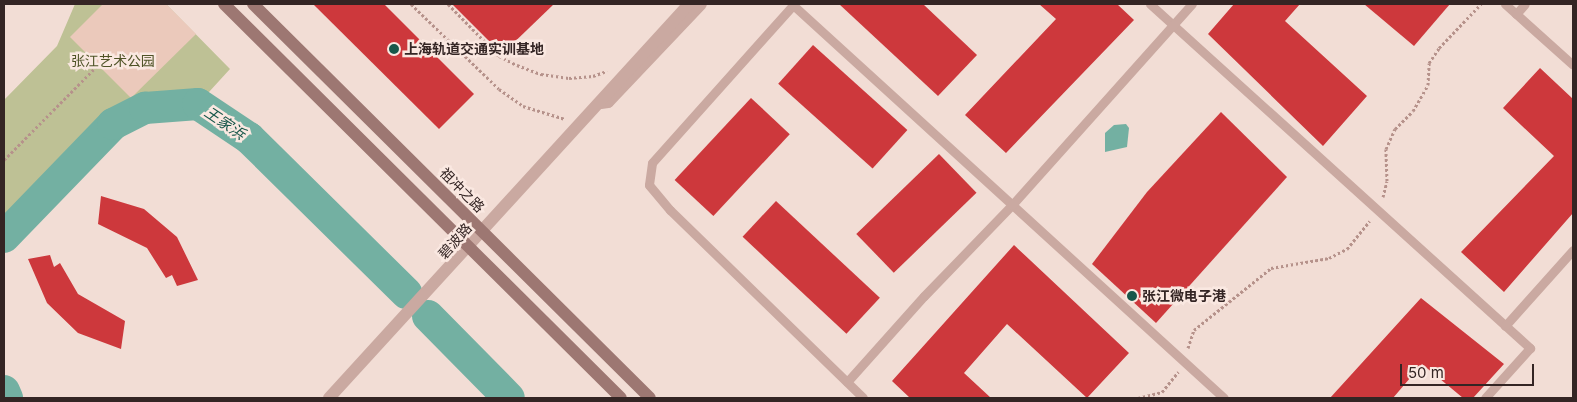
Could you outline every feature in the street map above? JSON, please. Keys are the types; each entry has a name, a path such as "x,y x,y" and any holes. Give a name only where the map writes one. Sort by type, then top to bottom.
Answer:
{"main road":[{"path":"224,4 468,249 621,398"},
{"name":"祖冲之路","path":"253,4 650,398"}],"street":[{"name":"碧波路","path":"329,398 483,233 601,103 602,96 689,4"},
{"name":"碧波路","path":"601,103 608,102 701,4"}],"lane":[{"path":"864,398 670,210 649,185 652,163 793,4 1224,398"},
{"path":"1150,4 1530,348 1485,398"},
{"path":"847,382 924,296 1012,205 1192,4"},
{"path":"1506,4 1573,65"},
{"path":"1516,14 1525,4"},
{"path":"1505,326 1573,250"}],"path":[{"path":"411,4 499,90 523,106 582,124"},
{"path":"448,4 499,56 517,65 541,74 569,78 593,76 613,69"},
{"path":"1138,398 1162,392 1177,376 1194,330 1271,268 1329,258 1347,249 1366,229 1387,180 1386,149 1395,129 1412,111 1428,85 1429,63 1439,48 1481,4"},
{"path":"4,160 98,65"}],"green space":[{"name":"张江艺术公园","path":"75,4 166,4 230,69 198,104 146,108 113,124 4,237 4,100 57,46"}],"shaded area":[{"path":"103,4 166,4 196,34 131,98 70,37"}],"water":[{"path":"1126,124 1129,128 1127,147 1105,152 1105,133 1114,125"}],"building":[{"name":"上海轨道交通实训基地","path":"313,4 384,4 474,94 439,129"},
{"path":"452,4 554,4 502,54"},
{"path":"839,4 923,4 977,55 938,96"},
{"path":"1039,4 1117,4 1134,20 1006,153 965,115 1056,19"},
{"path":"1234,4 1300,4 1285,21 1367,96 1323,146 1208,34"},
{"path":"1364,4 1450,4 1414,46"},
{"path":"813,45 907,130 873,169 778,84"},
{"path":"1540,68 1573,99 1573,213 1504,292 1461,252 1554,156 1503,108"},
{"path":"751,98 790,134 713,216 675,180"},
{"path":"1221,112 1287,177 1156,323 1092,264 1147,192"},
{"path":"939,154 977,193 894,273 856,234"},
{"path":"101,196 144,209 177,237 198,280 177,286 172,275 166,278 147,248 98,224"},
{"path":"776,201 880,298 846,334 743,237"},
{"path":"1014,245 1129,353 1087,398 1007,324 964,373 991,398 910,398 892,381"},
{"path":"50,255 54,267 60,263 78,294 125,321 121,349 78,333 47,303 28,259"},
{"path":"1421,298 1504,364 1473,398 1463,398 1422,364 1393,398 1330,398"}],"waterway":[{"name":"王家浜","path":"4,237 113,124 145,108 198,104 249,138 406,293"},
{"name":"王家浜","path":"428,316 509,398"},
{"name":"王家浜","path":"4,391 7,398"}],"place":[{"name":"上海轨道交通实训基地","path":"394,49"},
{"name":"张江微电子港","path":"1132,296"}]}
